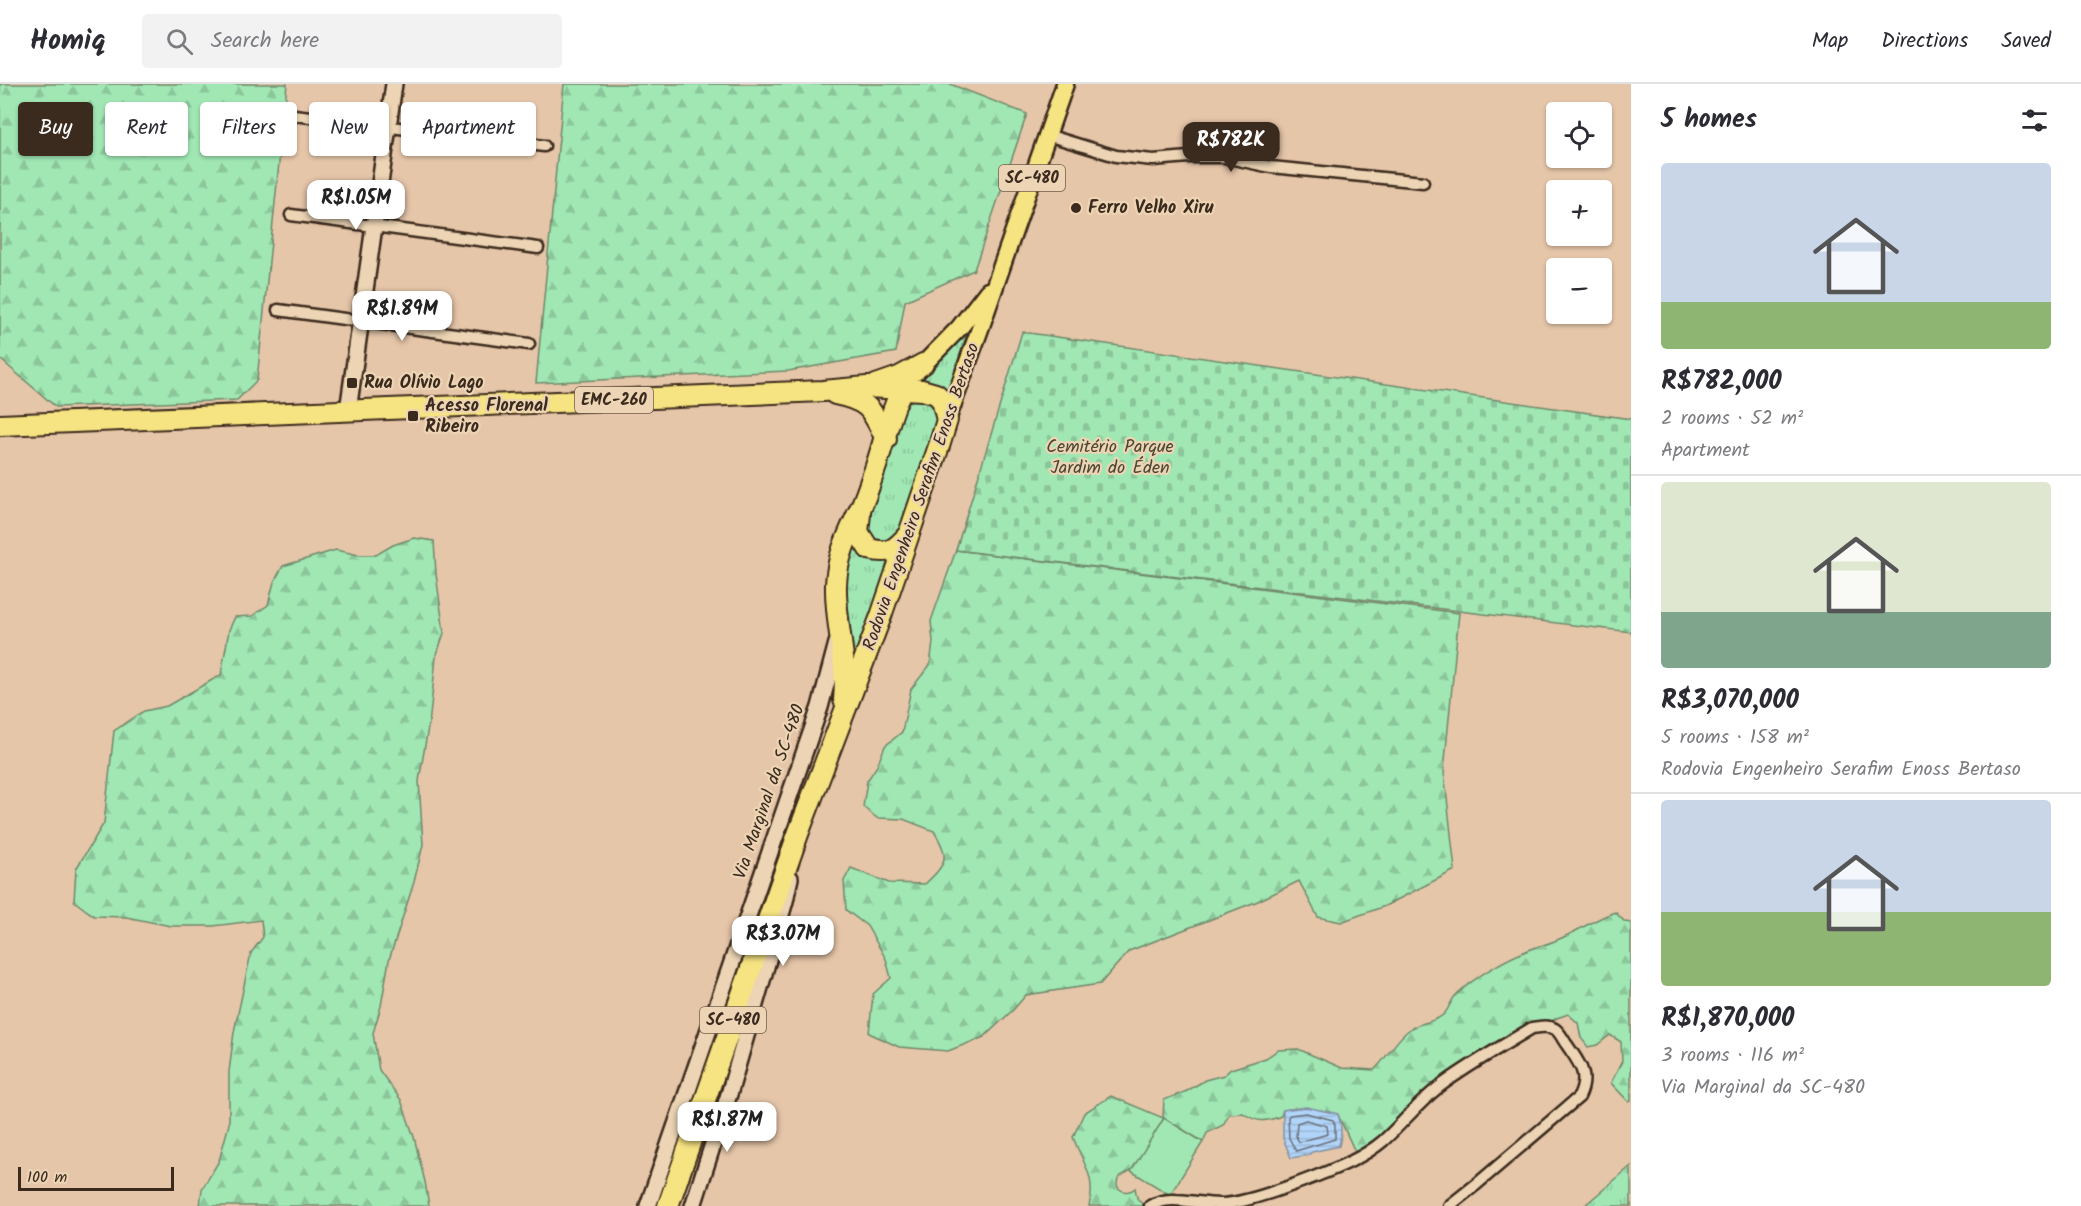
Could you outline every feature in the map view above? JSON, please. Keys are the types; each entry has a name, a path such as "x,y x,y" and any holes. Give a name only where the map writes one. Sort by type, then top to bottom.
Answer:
{"highway":[{"path":"867,387 899,377 923,364"},
{"name":"EMC-260","path":"0,425 823,391 867,387 922,390 936,394 942,400 947,420"},
{"name":"SC-480","path":"886,439 892,408 902,389"},
{"name":"EMC-260","path":"823,391 850,397 868,407 875,414 886,439"},
{"name":"Rodovia Engenheiro Serafim Enoss Bertaso","path":"668,1206 798,834 888,597 947,420"},
{"name":"Rodovia Engenheiro Serafim Enoss Bertaso","path":"842,720 846,681 836,601 839,561 844,543 862,504 886,439"},
{"path":"862,504 858,532 869,549 889,551 897,547 908,535"}],"main road":[{"path":"389,119 394,84"},
{"name":"Rodovia Engenheiro Serafim Enoss Bertaso","path":"947,420 1065,84"},
{"path":"348,411 384,156"},
{"name":"Rodovia Engenheiro Serafim Enoss Bertaso","path":"902,389 960,327 1000,273"},
{"name":"Via Marginal da SC-480","path":"648,1206 820,707 837,648 839,628"},
{"path":"693,1206 730,1090 785,901 798,834"}],"street":[{"path":"389,126 544,146"},
{"path":"1047,135 1116,156 1154,160 1224,157 1271,167 1423,182"},
{"path":"291,215 538,248"},
{"path":"278,310 529,344"},
{"path":"1150,1206 1167,1200 1222,1204 1244,1200 1312,1178 1358,1158 1382,1142 1414,1107 1440,1086 1532,1028 1545,1026 1556,1030 1581,1067 1584,1088 1580,1097 1449,1206"}],"green space":[{"path":"0,84 287,84 285,102 200,102 200,156 280,156 257,380 237,400 56,407 0,359"},
{"path":"564,84 950,84 1027,114 974,270 905,301 896,352 788,371 536,383"},
{"path":"968,329 949,389 914,385"},
{"name":"Cemitério Parque Jardim do Éden","path":"1022,332 1631,419 1631,632 956,550"},
{"path":"916,398 931,404 939,418 899,536 879,544 865,536 864,515 903,406"},
{"path":"414,538 434,541 444,633 436,657 430,716 419,781 423,845 414,882 389,960 381,1006 373,1033 379,1070 401,1100 414,1137 429,1206 200,1206 202,1189 219,1161 229,1124 229,1072 234,1032 251,953 263,937 261,920 213,926 171,926 126,917 94,916 74,901 76,869 104,823 114,731 144,711 167,706 221,675 229,630 235,617 252,616 268,605 274,582 283,566 336,550 359,555 376,555 393,545"},
{"path":"849,538 864,552 890,560 853,667 841,605"},
{"path":"956,550 1459,613 1444,771 1455,870 1385,906 1341,922 1318,917 1299,881 1258,901 1129,951 1100,984 1026,995 984,1037 948,1051 899,1047 869,1033 873,994 891,978 886,959 867,926 846,910 844,881 851,868 889,883 925,884 938,871 944,860 942,848 934,831 903,819 877,818 863,807 867,781 877,766 885,746 902,732 911,689 930,665 933,642 931,621"},
{"path":"1615,912 1625,922 1631,923 1631,1101 1629,1102 1611,1083 1622,1061 1621,1042 1610,1035 1597,1045 1588,1047 1581,1038 1578,1023 1568,1014 1557,1018 1440,1086 1358,1158 1338,1115 1317,1110 1298,1108 1283,1110 1281,1116 1266,1120 1253,1119 1243,1113 1229,1114 1223,1125 1207,1133 1203,1142 1164,1118 1137,1162 1131,1170 1119,1177 1117,1183 1122,1191 1135,1188 1137,1198 1144,1206 1089,1206 1090,1178 1073,1137 1084,1113 1111,1096 1163,1118 1164,1100 1187,1091 1205,1080 1224,1075 1231,1069 1266,1058 1278,1050 1298,1049 1342,1068 1374,1070 1405,1033 1440,1017 1446,1012 1456,995 1491,969"},
{"path":"1164,1118 1203,1142 1170,1195 1131,1171"},
{"path":"1631,1166 1631,1206 1584,1206"}],"water":[{"path":"1306,1107 1338,1114 1341,1130 1339,1146 1291,1158 1283,1138 1283,1110"}],"place":[{"name":"Ferro Velho Xiru","path":"1076,208"},
{"name":"Rua Olívio Lago","path":"352,383"},
{"name":"Acesso Florenal Ribeiro","path":"413,416"}]}
